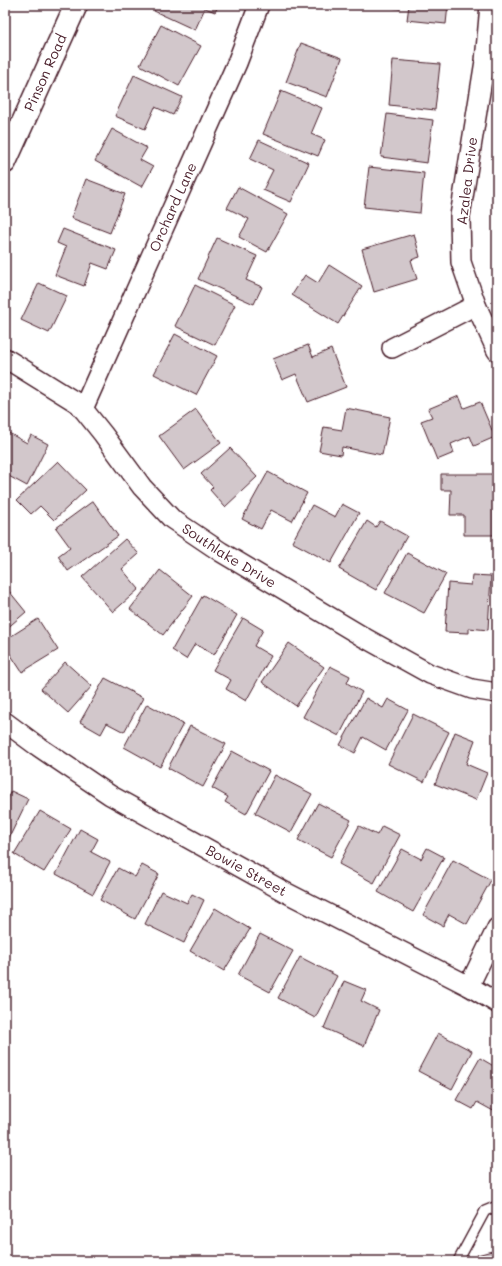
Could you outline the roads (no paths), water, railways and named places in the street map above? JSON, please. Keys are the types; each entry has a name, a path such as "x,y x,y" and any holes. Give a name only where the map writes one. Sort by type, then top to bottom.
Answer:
{"main road":[{"name":"Pinson Road","path":"5,162 76,5"}],"street":[{"name":"Orchard Lane","path":"83,409 237,63 259,5"},
{"name":"Azalea Drive","path":"490,5 485,61 460,216 461,262 476,305 497,351"},
{"path":"392,348 476,305"},
{"name":"Southlake Drive","path":"5,358 80,404 147,492 172,518 208,544 358,634 430,674 472,689 497,693"},
{"name":"Bowie Street","path":"5,722 36,746 110,795 285,892 468,986 497,1003"},
{"path":"468,986 497,928"}],"lane":[{"path":"458,1261 485,1211 497,1206"}]}
